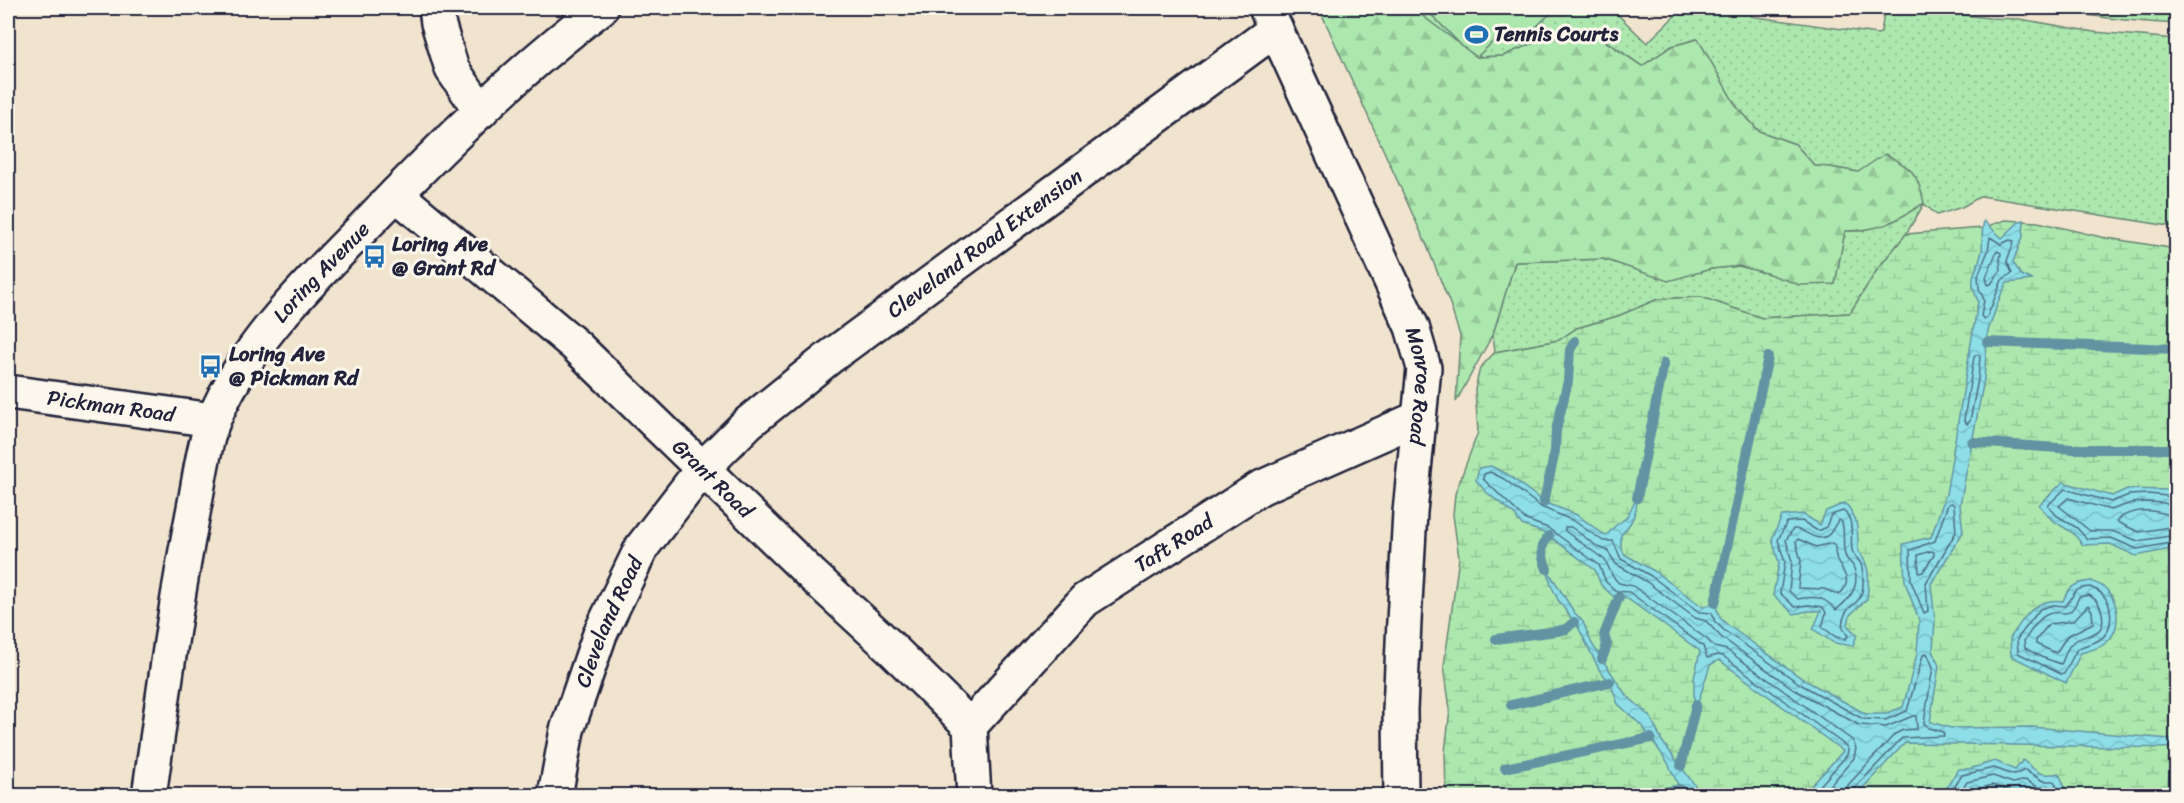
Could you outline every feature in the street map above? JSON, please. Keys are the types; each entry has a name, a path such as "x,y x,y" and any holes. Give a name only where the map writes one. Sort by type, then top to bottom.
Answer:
{"main road":[{"path":"436,8 438,23 452,69 480,111"},
{"name":"Loring Avenue","path":"149,795 179,589 213,420 239,371 267,332 312,280 396,194 480,111 567,33 601,8"},
{"name":"Monroe Road","path":"1271,18 1412,327 1424,368 1418,418 1404,621 1400,710 1401,795"},
{"name":"Cleveland Road Extension","path":"703,468 748,423 830,357 1271,18"},
{"name":"Grant Road","path":"396,194 575,345 970,726"},
{"name":"Pickman Road","path":"8,392 213,420"},
{"name":"Taft Road","path":"970,726 1085,600 1260,488 1418,418"},
{"name":"Cleveland Road","path":"555,795 567,730 600,634 642,547 703,468"},
{"path":"970,726 974,795"}],"green space":[{"path":"1319,8 1412,8 1477,57 1503,56 1561,31 1588,28 1642,66 1672,46 1698,39 1736,106 1759,131 1795,144 1815,166 1858,172 1885,154 1902,163 1916,178 1924,203 1887,224 1869,229 1845,231 1835,284 1800,285 1739,266 1711,269 1668,281 1604,259 1515,262 1493,334 1456,402 1460,336 1450,304 1427,246"},
{"path":"1412,8 1425,8 1462,46"},
{"name":"Tennis Courts","path":"1425,8 1556,8 1521,41 1507,28 1477,57 1462,46"},
{"path":"1556,8 1611,8 1647,43 1683,8 1752,8 1751,16 1878,34 1881,32 1885,8 1906,8 1989,18 2020,19 2094,32 2176,39 2176,227 1981,196 1962,207 1937,215 1924,204 1906,234 1877,270 1850,313 1762,318 1701,297 1658,299 1618,316 1577,328 1559,340 1495,352 1493,334 1515,262 1604,259 1668,280 1711,269 1739,266 1766,273 1835,284 1845,231 1864,231 1858,172 1815,166 1795,144 1759,131 1736,106 1698,39 1672,46 1642,66 1588,28 1561,31 1503,56 1477,57 1507,28 1521,41"},
{"path":"2057,8 2176,8 2176,24 2131,21"},
{"path":"2005,220 2038,222 2101,237 2176,249 2176,795 1446,796 1445,752 1450,709 1444,666 1459,558 1453,515 1455,494 1478,432 1475,389 1480,368 1495,352 1559,340 1577,328 1618,316 1658,299 1701,297 1762,318 1850,313 1877,270 1906,234 1982,228"}],"water":[{"path":"2024,220 2023,236 2013,262 2021,275 2032,280 2007,283 1988,331 1984,380 1960,505 1963,532 1931,584 1935,621 1933,650 1939,666 1930,722 1951,728 2032,727 2170,739 2176,744 2176,748 1905,743 1856,795 1803,795 1843,751 1719,660 1710,665 1699,700 1694,706 1694,679 1700,651 1625,597 1614,597 1601,585 1595,570 1545,533 1522,525 1513,513 1486,492 1476,480 1479,468 1491,466 1507,474 1544,502 1577,515 1606,536 1626,518 1637,498 1633,518 1621,535 1624,554 1654,571 1703,607 1715,603 1720,618 1729,626 1803,679 1866,714 1884,714 1903,707 1917,654 1919,620 1905,582 1903,544 1931,537 1946,494 1978,301 1973,279 1982,250 1984,221 2002,238"},
{"path":"2063,482 2112,496 2127,489 2171,490 2176,497 2176,548 2136,556 2110,544 2083,545 2073,533 2052,520 2039,505"},
{"path":"1845,503 1855,520 1858,532 1858,551 1865,562 1868,574 1867,599 1850,615 1848,626 1857,635 1853,646 1834,643 1813,629 1821,611 1794,614 1773,595 1779,563 1772,539 1782,516 1803,514 1820,525 1826,511"},
{"path":"1547,569 1574,612 1583,622 1592,644 1626,695 1650,716 1662,741 1702,795 1686,795 1680,789 1668,763 1643,727 1618,704 1610,682 1600,671 1578,627 1558,600"},
{"path":"2091,581 2104,587 2112,596 2117,611 2116,627 2109,640 2103,645 2081,653 2066,683 2011,656 2010,638 2031,610 2045,602 2063,601 2073,586"},
{"path":"2023,760 2039,772 2059,773 2068,795 1942,795 1958,769 1969,769 1995,761 2015,770"}],"waterway":[{"path":"1544,502 1555,451 1556,430 1568,381 1570,350 1575,341"},
{"path":"1987,342 2176,349"},
{"path":"1715,603 1768,357"},
{"path":"1637,498 1664,363"},
{"path":"1972,442 2073,449 2176,449"},
{"path":"1547,569 1542,551 1549,536"},
{"path":"1602,659 1607,645 1604,635 1619,597"},
{"path":"1496,639 1557,631 1566,629 1574,622"},
{"path":"1511,705 1610,682"},
{"path":"1681,766 1696,705"},
{"path":"1505,768 1651,738"},
{"path":"1647,796 1680,789"}],"place":[{"name":"Tennis Courts","path":"1476,34"},
{"name":"Loring Ave @ Grant Rd","path":"374,256"},
{"name":"Loring Ave @ Pickman Rd","path":"211,366"}]}
